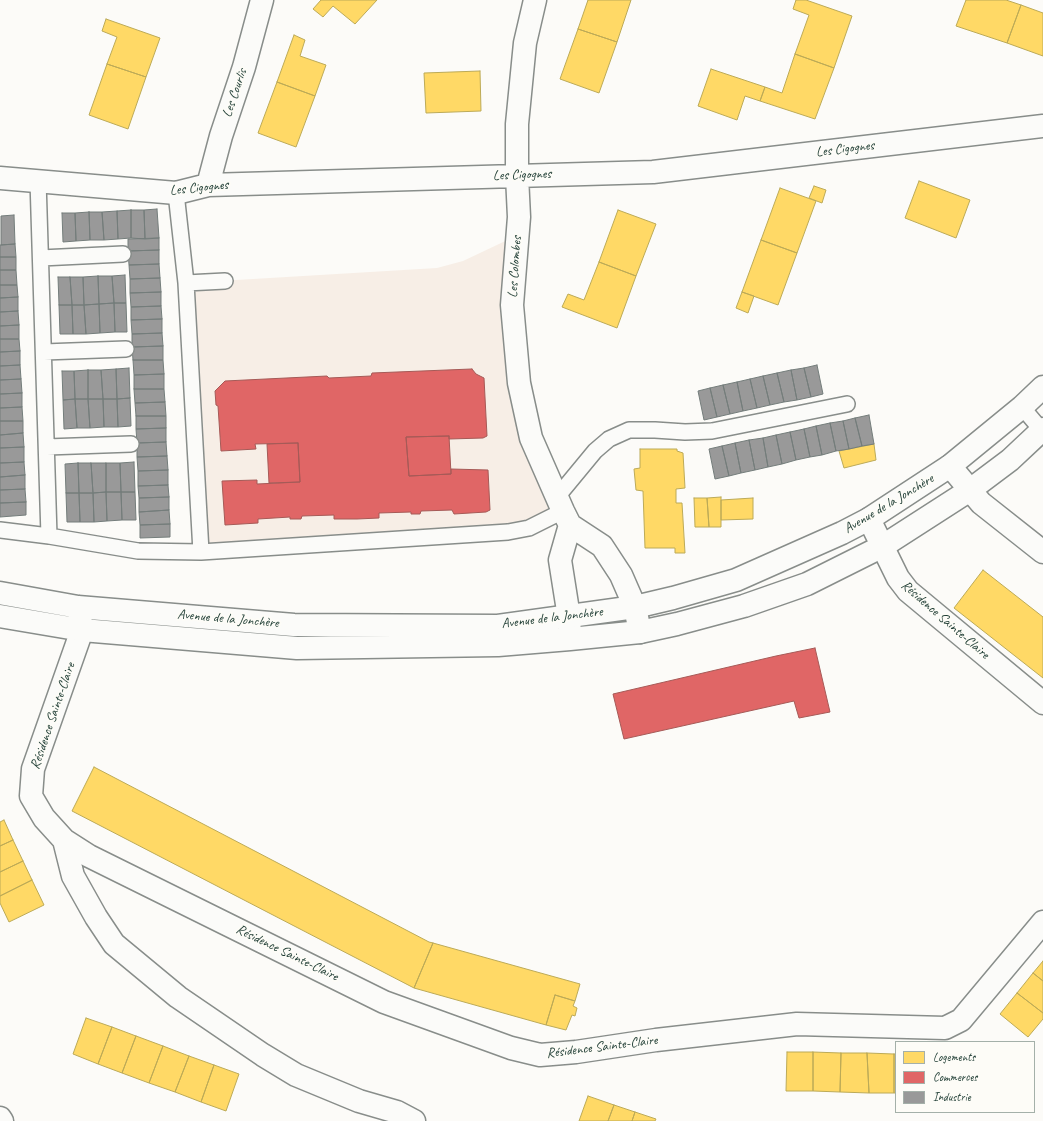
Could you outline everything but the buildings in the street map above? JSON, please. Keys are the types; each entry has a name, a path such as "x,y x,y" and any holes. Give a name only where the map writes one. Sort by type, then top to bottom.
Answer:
{"street":[{"name":"Les Courlis","path":"208,185 221,136 244,66 262,0"},
{"name":"Les Colombes","path":"535,0 525,43 517,124 519,217 512,306 519,383 531,438 563,511"},
{"name":"Les Cigognes","path":"0,178 38,180 176,193 208,185 653,172 1043,126"},
{"name":"Avenue de la Jonchère","path":"0,593 78,607 294,625 498,626 635,607 736,580 842,533 869,519 950,466 1022,407 1043,387"},
{"name":"Avenue de la Jonchère","path":"0,616 82,630 297,648 498,644 640,632 677,624 744,606 807,584 883,546 970,490 1010,460 1042,430"},
{"path":"950,466 981,503 1043,552"},
{"path":"563,511 602,546 621,575 635,607 640,632"},
{"path":"563,511 560,560 569,617 570,639"},
{"name":"Résidence Sainte-Claire","path":"869,519 898,578 908,591 1043,703"},
{"name":"Résidence Sainte-Claire","path":"78,607 82,630 33,769 31,796 44,818 64,840 89,856 384,1002 511,1048 540,1055 576,1052 656,1040 797,1024 945,1028 961,1020 1043,922"},
{"name":"Résidence Sainte-Claire","path":"64,840 73,876 96,917 114,944 178,997 296,1075 359,1100 397,1112 414,1121"}],"lane":[{"path":"38,180 49,536"},
{"path":"176,193 186,283 201,552"},
{"path":"41,258 123,254"},
{"path":"186,283 225,281"},
{"path":"44,352 126,349"},
{"path":"0,530 49,536 138,551 201,552 508,532 529,528 563,511 595,451 609,439 629,430 685,432 712,431 847,404"},
{"path":"1022,407 1042,430"},
{"path":"47,447 131,444"}],"shaded area":[{"path":"518,235 519,383 563,511 529,528 201,552 186,283 437,268 463,261"}]}
